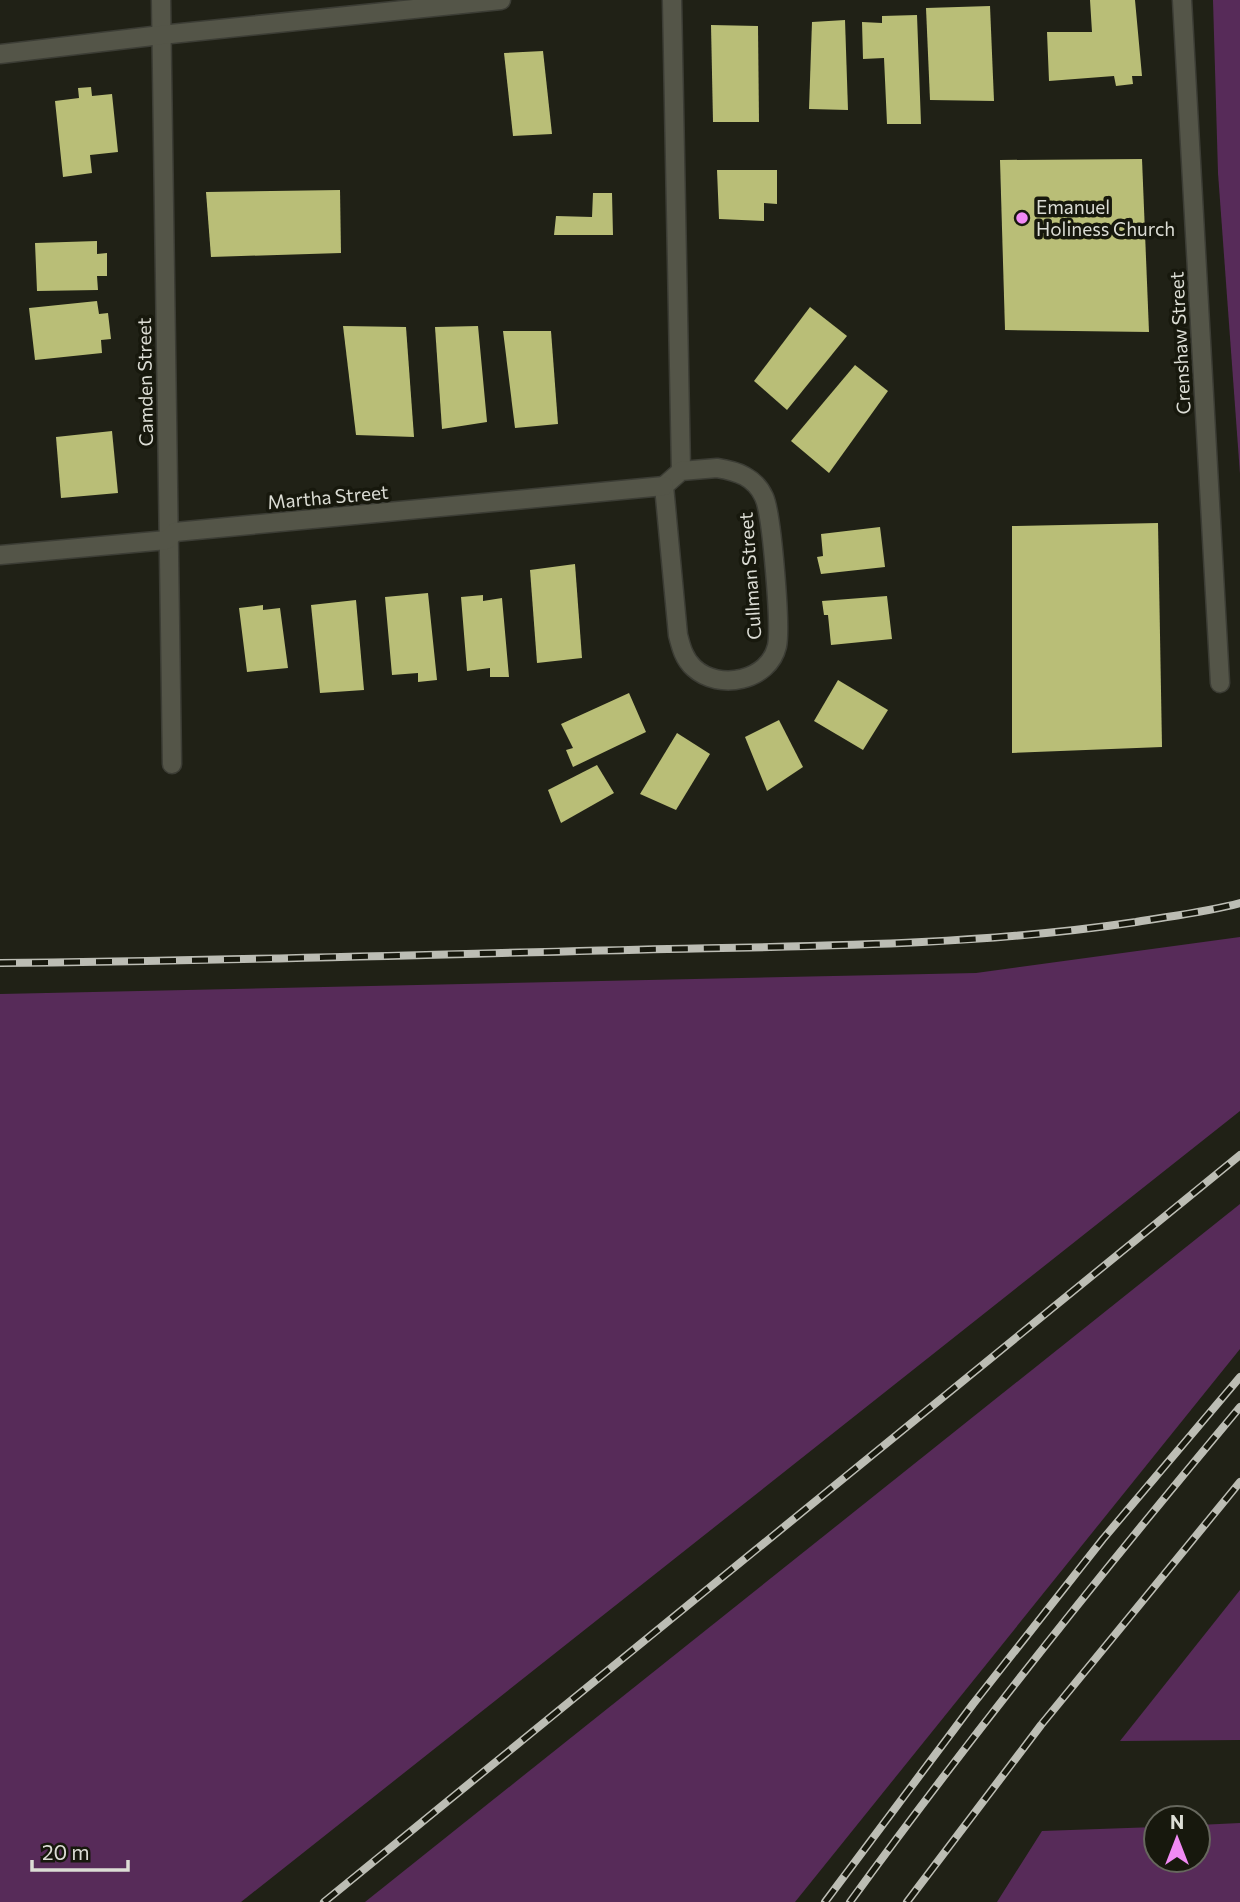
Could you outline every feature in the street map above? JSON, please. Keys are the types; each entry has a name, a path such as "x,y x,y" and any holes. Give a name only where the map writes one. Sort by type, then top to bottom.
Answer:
{"street":[{"name":"Camden Street","path":"161,0 172,764"},
{"path":"0,54 501,0"},
{"path":"664,486 681,471 672,0"},
{"name":"Crenshaw Street","path":"1182,0 1220,683"},
{"name":"Cullman Street","path":"664,486 678,635 683,654 694,668 709,677 728,681 748,677 766,665 777,646 776,589 769,514 764,496 752,480 736,471 717,468 681,471"},
{"name":"Martha Street","path":"0,555 167,540 175,533 664,486"}],"shaded area":[{"path":"1213,0 1240,0 1240,474 1218,173"},
{"path":"1240,937 1240,1111 241,1902 0,1902 0,994 976,973"},
{"path":"1240,1204 1240,1349 795,1902 365,1902"},
{"path":"1240,1590 1240,1740 1120,1741"},
{"path":"1240,1823 1240,1902 997,1902 1042,1831 1142,1827 1142,1874 1212,1874 1212,1824"}],"building":[{"path":"1090,0 1135,0 1142,76 1132,76 1133,84 1116,86 1114,76 1049,81 1047,32 1092,32"},
{"path":"990,6 994,101 930,100 926,8"},
{"path":"917,15 921,124 887,124 884,58 863,59 862,22 882,23 882,16"},
{"path":"845,20 848,110 809,109 812,22"},
{"path":"711,25 758,26 759,122 713,122"},
{"path":"543,51 552,134 513,136 504,53"},
{"path":"91,87 92,96 112,94 118,152 90,155 92,173 63,177 55,101 79,98 78,88"},
{"path":"1142,159 1149,332 1005,330 1000,160"},
{"path":"717,170 777,170 777,204 764,203 764,221 719,219"},
{"path":"340,190 341,253 211,257 206,192"},
{"path":"593,193 612,193 613,235 554,235 556,216 592,217"},
{"path":"97,241 97,254 107,253 107,276 97,276 98,290 37,291 35,243"},
{"path":"97,301 99,314 108,313 111,339 101,340 102,353 35,360 29,308"},
{"path":"810,307 847,336 787,410 754,381"},
{"path":"343,326 406,327 414,437 356,435"},
{"path":"478,326 487,422 442,429 435,327"},
{"path":"503,331 551,331 558,424 515,428"},
{"path":"855,365 888,391 829,473 791,441"},
{"path":"112,431 118,493 61,498 56,437"},
{"path":"1158,523 1162,747 1012,753 1012,526"},
{"path":"880,527 885,567 821,574 817,557 823,556 821,534"},
{"path":"575,564 582,658 537,663 530,570"},
{"path":"428,593 437,680 418,682 418,673 392,675 385,597"},
{"path":"483,595 483,601 502,598 509,677 490,677 490,668 467,671 461,597"},
{"path":"887,596 892,639 831,645 828,615 824,615 822,601"},
{"path":"356,600 364,690 320,693 311,605"},
{"path":"263,605 263,610 280,608 288,668 247,672 239,608"},
{"path":"838,680 888,710 863,750 814,721"},
{"path":"629,693 646,732 573,767 566,750 573,748 561,724"},
{"path":"779,720 803,767 767,791 745,737"},
{"path":"677,733 710,754 676,810 640,794"},
{"path":"597,765 614,793 561,823 548,790"}],"railway":[{"path":"0,963 902,943 1078,930 1188,914 1240,903"},
{"path":"324,1902 1240,1155"},
{"path":"825,1902 973,1704 1103,1539 1240,1377"},
{"path":"850,1902 1041,1651 1240,1407"},
{"path":"907,1902 1041,1725 1240,1482"}],"place":[{"name":"Emanuel Holiness Church","path":"1022,218"}]}
